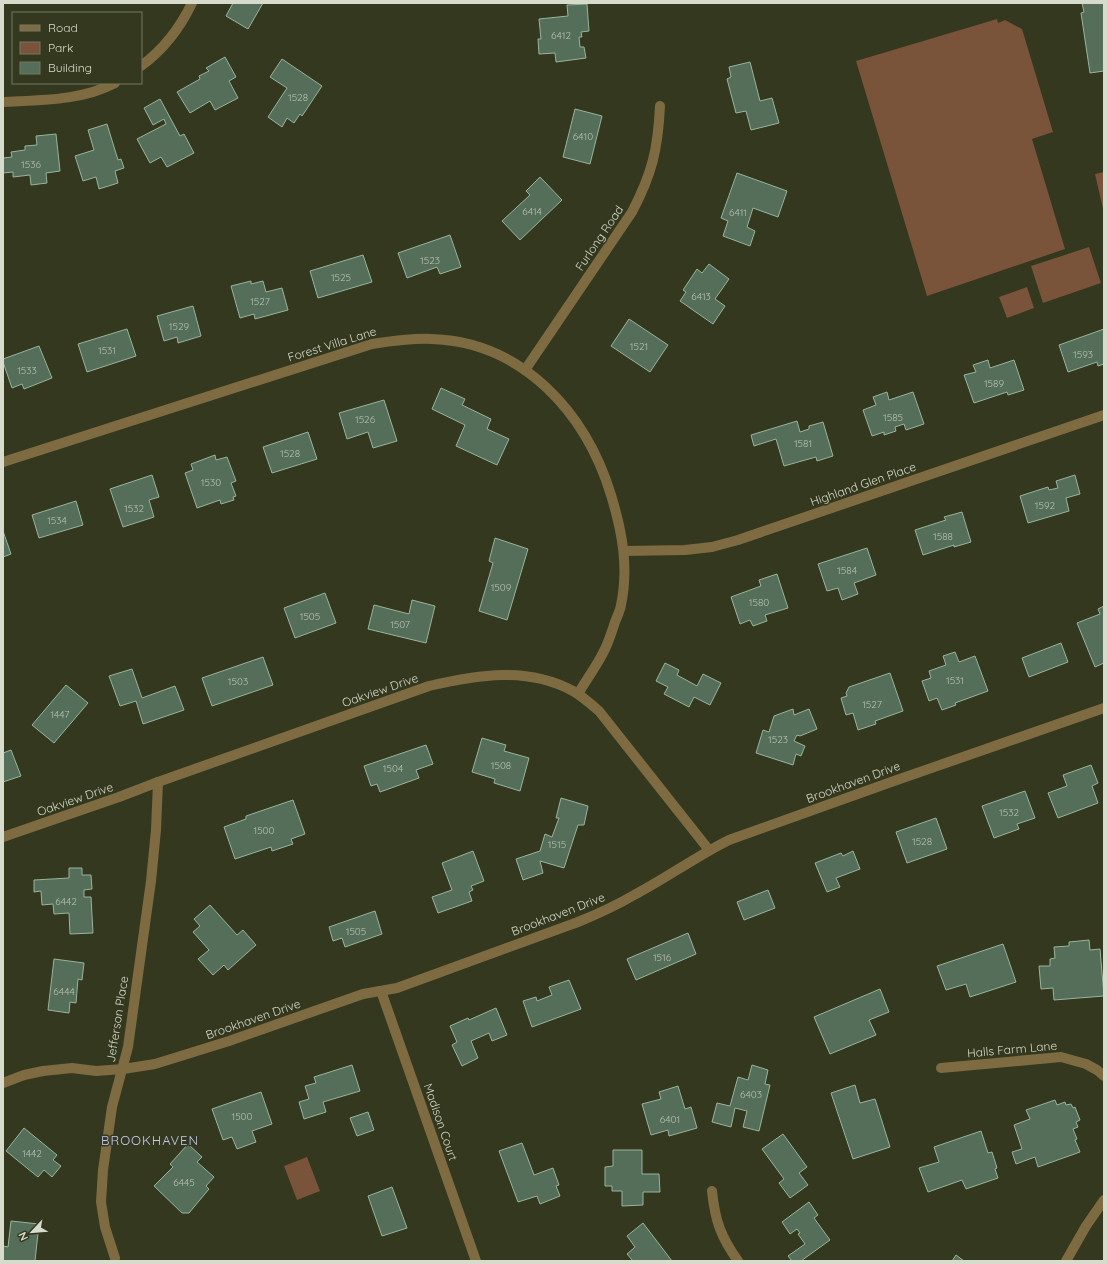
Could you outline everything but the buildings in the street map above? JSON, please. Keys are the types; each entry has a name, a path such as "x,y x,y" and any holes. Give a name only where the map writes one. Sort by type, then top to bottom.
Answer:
{"street":[{"path":"142,65 151,59 172,36 186,17 192,3"},
{"path":"3,102 53,99 87,94 113,84"},
{"name":"Furlong Road","path":"525,370 632,212 643,191 654,163 659,135 660,106"},
{"name":"Forest Villa Lane","path":"3,462 372,344 402,339 433,339 464,343 489,351 513,362 525,370 558,398 577,421 593,449 607,482 618,519 624,551 625,579 621,606 604,652 578,694"},
{"name":"Highland Glen Place","path":"624,551 685,550 738,540 1104,415"},
{"name":"Oakview Drive","path":"3,837 429,686 467,677 498,675 528,676 549,681 578,694 599,711 709,850"},
{"name":"Brookhaven Drive","path":"3,1083 24,1074 42,1071 72,1068 96,1071 155,1064 204,1050 363,994 397,988 578,922 637,894 709,850 729,840 1104,708"},
{"name":"Jefferson Place","path":"115,1258 105,1227 101,1202 103,1170 112,1107 128,1047 156,830 158,782"},
{"name":"Madison Court","path":"381,991 476,1261"},
{"name":"Halls Farm Lane","path":"941,1068 1061,1057 1086,1064 1104,1076"},
{"path":"712,1192 714,1211 720,1231 738,1261"},
{"path":"1066,1261 1086,1226 1104,1200"}],"green space":[{"path":"997,19 998,23 1005,20 1022,29 1053,132 1032,139 1065,249 927,296 856,61"},
{"path":"1104,172 1104,213 1095,174"},
{"path":"1089,247 1101,283 1043,303 1031,266"},
{"path":"1027,287 1034,308 1007,318 999,297"},
{"path":"307,1157 320,1191 297,1200 284,1166"}],"district":[{"name":"BROOKHAVEN","path":"150,1140"}]}
